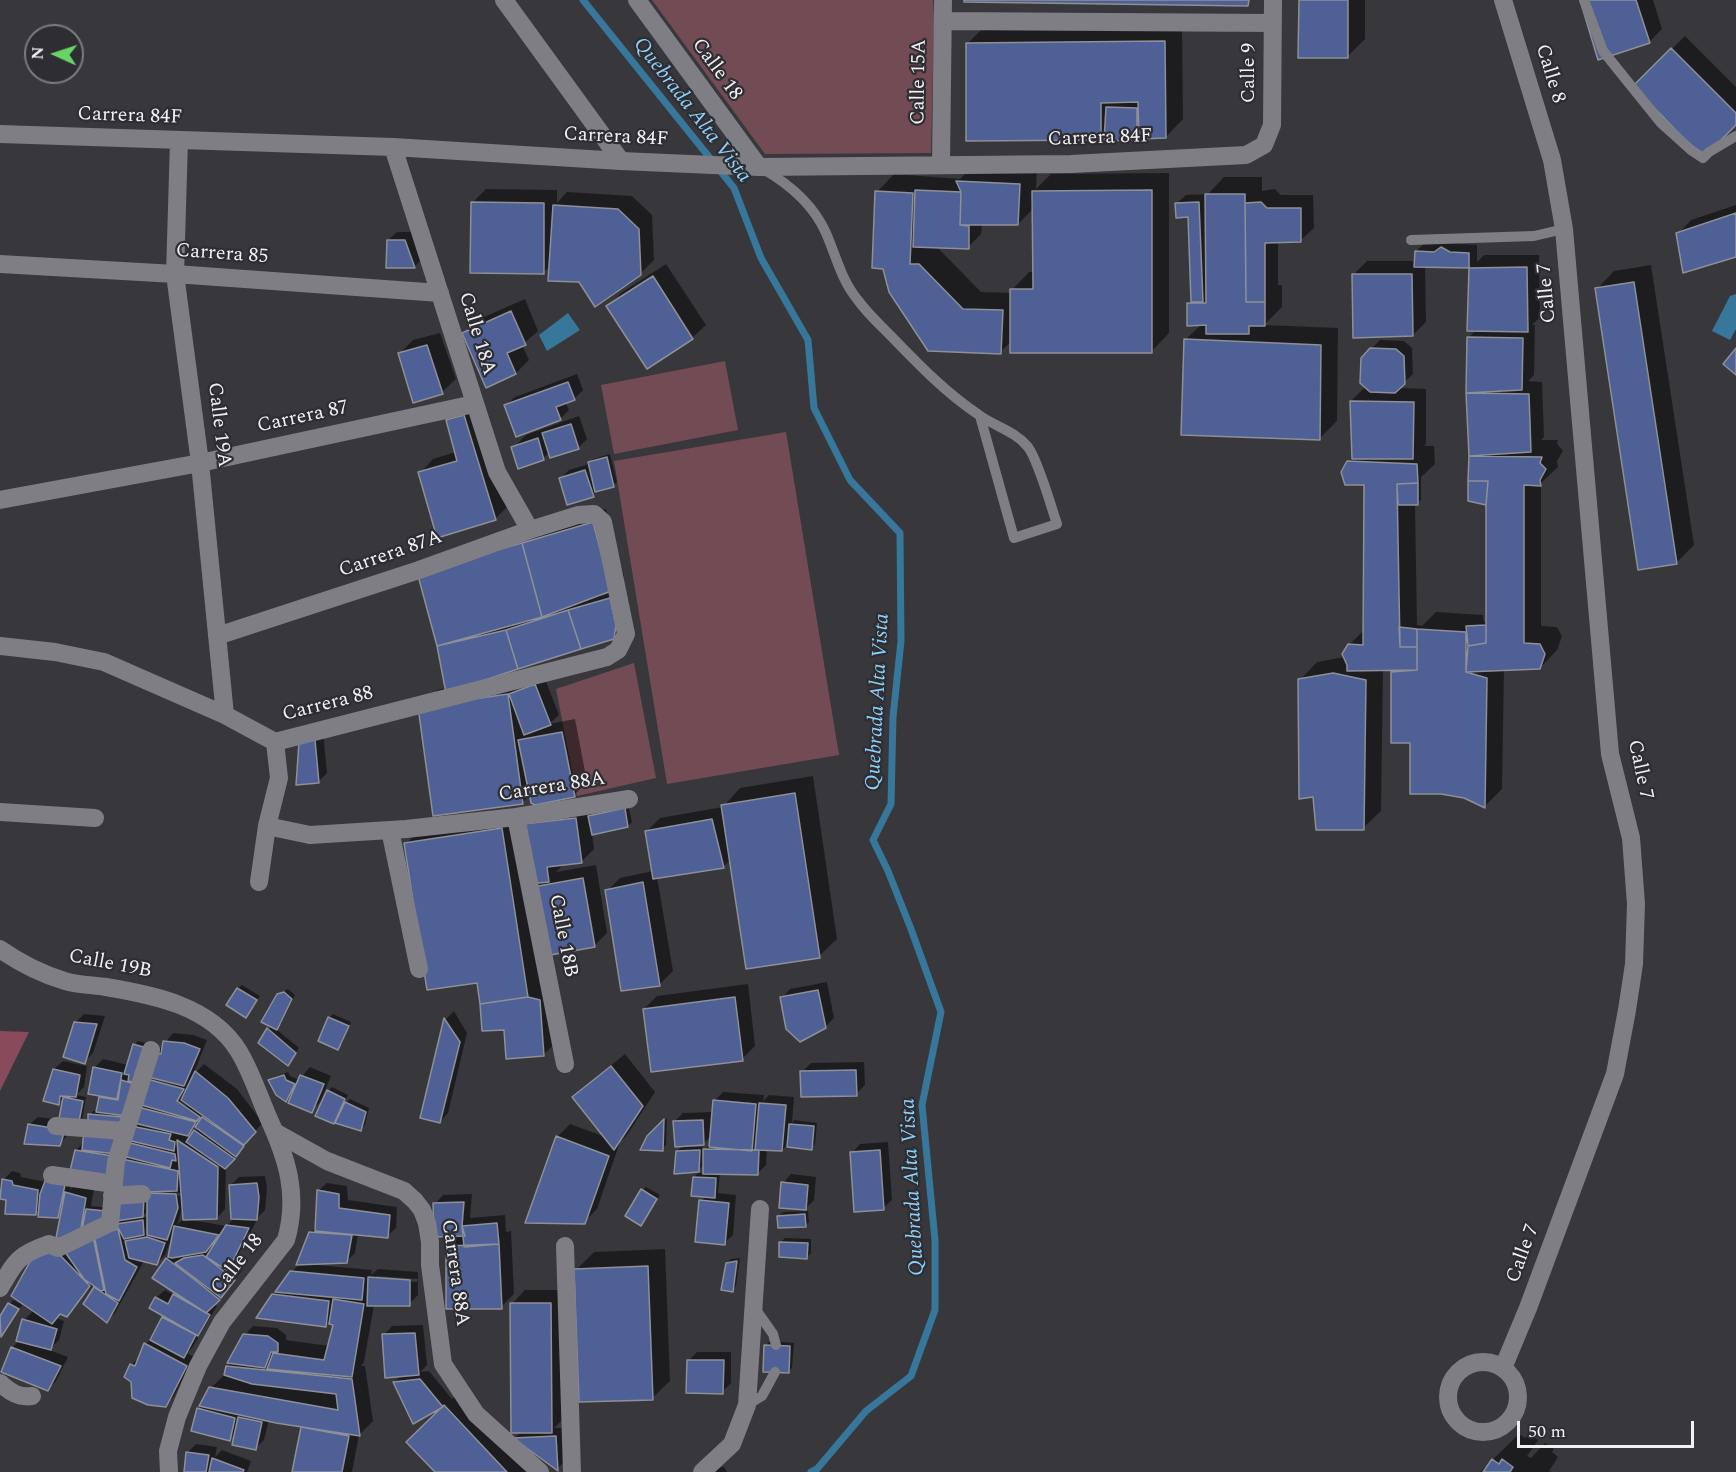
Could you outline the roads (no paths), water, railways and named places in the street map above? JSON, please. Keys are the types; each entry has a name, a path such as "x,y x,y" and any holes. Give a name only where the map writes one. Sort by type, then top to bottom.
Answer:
{"street":[{"path":"504,0 621,161"},
{"name":"Calle 18","path":"637,0 759,167"},
{"name":"Calle 15A","path":"941,164 943,0"},
{"name":"Calle 9","path":"1264,145 1272,125 1273,0"},
{"name":"Calle 8","path":"1503,0 1552,160"},
{"path":"944,21 1273,23"},
{"name":"Carrera 84F","path":"0,134 393,147 759,167 1071,164 1246,155 1264,145"},
{"name":"Calle 19A","path":"179,141 175,274 200,463 225,715"},
{"name":"Calle 18A","path":"393,147 497,472 530,530"},
{"name":"Calle 7","path":"1503,1368 1528,1308 1615,1074 1634,964 1636,904 1631,838 1610,754 1564,229 1552,160"},
{"name":"Carrera 85","path":"0,264 440,293"},
{"name":"Carrera 87","path":"0,500 200,463 474,404"},
{"name":"Carrera 87A","path":"217,636 419,570 530,530 578,515 594,514 603,522 626,634 618,650 607,657"},
{"name":"Carrera 88","path":"0,645 55,652 104,662 225,715 275,742 607,657"},
{"path":"259,882 267,826 279,778 275,742"},
{"name":"Carrera 88A","path":"267,826 310,835 581,812 627,804"},
{"path":"0,812 95,818"},
{"name":"Calle 18B","path":"516,817 565,1064"},
{"path":"390,830 419,969"},
{"name":"Calle 19B","path":"0,949 37,971 68,982 161,998 195,1011 213,1022"},
{"name":"Calle 18","path":"170,1472 168,1451 177,1417 198,1366 222,1322 286,1240 291,1224 291,1180 275,1132 238,1050 213,1022"},
{"path":"0,1288 15,1262 27,1252 49,1244 58,1248 111,1223 116,1162 151,1050"},
{"path":"56,1126 125,1131"},
{"name":"Carrera 88A","path":"275,1132 327,1161 404,1191 419,1206 427,1223 430,1242 430,1265 443,1364 476,1414 540,1472"},
{"path":"52,1175 113,1190 142,1194"},
{"path":"702,1472 732,1444 747,1405 760,1209"},
{"path":"565,1246 572,1472"},
{"path":"0,1383 15,1395 32,1396"}],"lane":[{"path":"1584,0 1603,51 1661,123 1690,150 1703,158 1736,136"},
{"path":"759,167 783,181 799,196 825,231 839,270 857,300 925,371 980,416 1019,436 1030,450 1057,524 1014,538 980,416"},
{"path":"1411,240 1534,236 1564,229"},
{"path":"754,1306 772,1334 776,1345"},
{"path":"747,1405 762,1396 775,1372"}],"water":[{"path":"1736,294 1736,329 1730,340 1712,331 1730,296"},
{"path":"568,313 580,330 547,351 539,335"}],"waterway":[{"name":"Quebrada Alta Vista","path":"583,0 734,188 761,258 808,340 814,408 850,480 900,533 901,641 893,717 891,804 873,840 911,929 941,1012 922,1105 935,1240 935,1310 911,1376 866,1411 817,1469 811,1472"}]}
